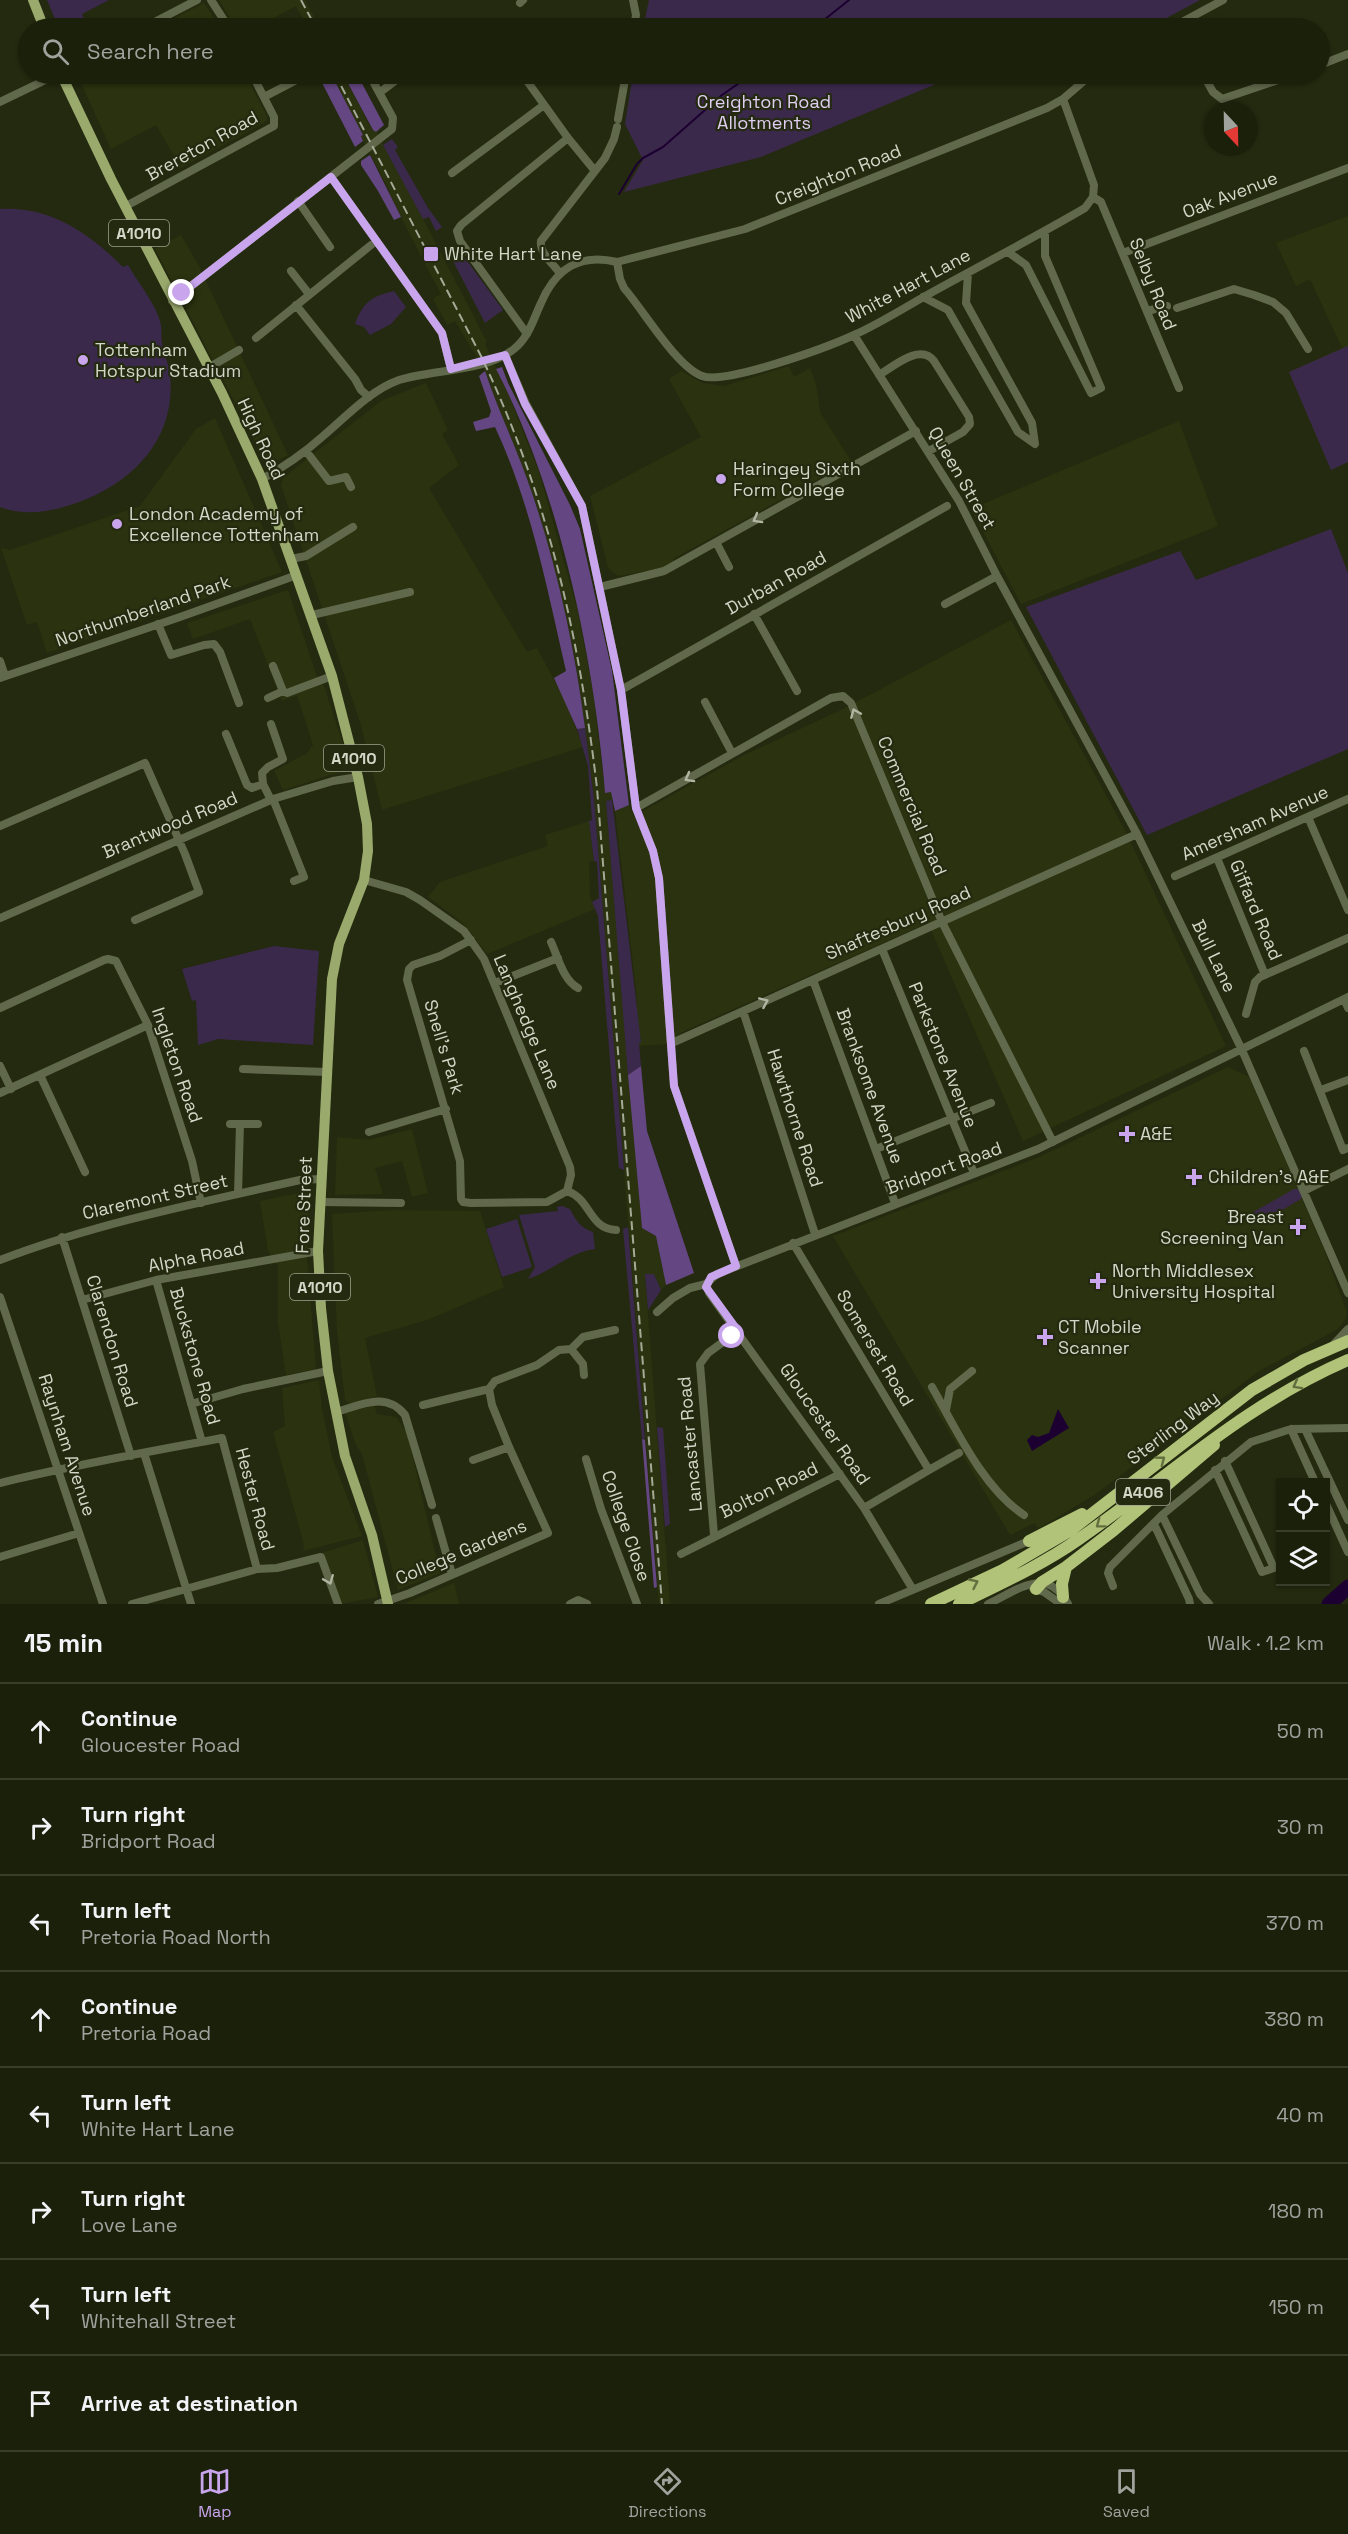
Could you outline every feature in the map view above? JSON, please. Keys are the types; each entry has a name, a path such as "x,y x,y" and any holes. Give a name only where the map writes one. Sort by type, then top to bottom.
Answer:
{"highway":[{"name":"Sterling Way","path":"931,1604 1003,1570 1044,1546 1089,1517 1252,1390 1279,1373 1348,1341"},
{"name":"Sterling Way","path":"959,1604 1011,1579 1079,1540 1195,1451 1248,1414 1296,1385 1348,1360"},
{"name":"A406","path":"1036,1586 1066,1567 1154,1497 1248,1414"},
{"name":"A406","path":"1029,1541 1114,1496"},
{"path":"1064,1602 1062,1584 1066,1567"}],"main road":[{"path":"33,0 40,18"},
{"name":"High Road","path":"65,84 262,479 332,676 358,777 367,824 368,854 364,880 339,944"},
{"name":"Fore Street","path":"339,944 332,979 326,1072 318,1251 321,1308 328,1371 345,1456 372,1535 384,1603"}],"street":[{"path":"162,18 197,0"},
{"path":"211,0 223,18"},
{"path":"633,0 636,18"},
{"path":"1192,18 1223,0"},
{"path":"1330,61 1348,54"},
{"path":"0,102 39,84"},
{"name":"Brereton Road","path":"126,206 274,126 275,120 257,84"},
{"path":"264,97 289,84"},
{"path":"172,301 392,129 393,118 374,84"},
{"path":"383,90 391,84"},
{"path":"529,84 595,171"},
{"path":"560,273 540,246 541,241 610,150 624,84"},
{"path":"1080,84 1063,99 1094,185 1093,197"},
{"path":"1209,84 1213,92 1222,99 1266,84"},
{"name":"Creighton Road","path":"617,262 745,229 1002,128 1063,99"},
{"path":"452,173 544,105"},
{"path":"527,334 460,241 457,231 461,225 568,138"},
{"name":"Oak Avenue","path":"1123,253 1348,168"},
{"path":"331,177 442,333 451,369"},
{"name":"White Hart Lane","path":"617,262 624,288 678,357 694,372 709,379 730,377 855,335 1045,231 1086,207 1093,197"},
{"name":"Selby Road","path":"1093,197 1101,202 1179,387"},
{"path":"298,201 330,247"},
{"path":"1008,252 1026,265 1091,393 1101,388 1045,256 1045,231"},
{"path":"256,338 376,241"},
{"path":"262,479 306,451 369,397 400,380 505,355 516,348 527,334 547,290 560,273 583,260 603,258 617,262"},
{"path":"291,271 309,294"},
{"path":"923,297 948,310 1018,432 1035,444 1032,423 966,303 968,273"},
{"path":"1177,308 1234,290 1254,295 1273,302 1286,313 1308,350"},
{"path":"296,305 361,390 369,397"},
{"path":"1147,311 1167,306"},
{"name":"Queen Street","path":"855,335 967,516 1032,643"},
{"path":"1070,351 1082,345"},
{"path":"208,368 239,350"},
{"path":"879,375 913,355 923,352 934,361 969,417 970,424 963,432 929,452"},
{"path":"505,355 525,404 582,506 621,690 636,808 653,851 659,878 674,1086 736,1266"},
{"path":"993,388 1008,379"},
{"path":"600,587 664,571 916,431"},
{"path":"306,451 329,481 346,477 351,487"},
{"name":"Durban Road","path":"621,690 948,506"},
{"path":"291,559 306,556 353,527"},
{"path":"716,542 729,567"},
{"name":"Northumberland Park","path":"3,677 297,575"},
{"path":"945,604 997,576"},
{"path":"312,615 410,592"},
{"path":"754,614 797,691"},
{"path":"158,624 171,656 214,644 220,652 239,703"},
{"name":"Bull Lane","path":"1032,643 1137,834 1242,1050 1348,1293"},
{"path":"0,661 3,677"},
{"path":"273,666 283,691"},
{"path":"268,698 332,676"},
{"name":"Commercial Road","path":"636,808 831,698 843,696 850,703 942,922 1053,1142"},
{"path":"705,702 732,753"},
{"path":"271,724 283,759 264,770 263,784 272,799 304,877 294,881"},
{"path":"226,734 247,785 252,788 263,784"},
{"path":"0,826 145,763 199,892 135,920"},
{"name":"Brantwood Road","path":"0,918 272,799 333,781 358,777"},
{"name":"Amersham Avenue","path":"1175,876 1348,799"},
{"path":"1308,817 1348,910"},
{"name":"Shaftesbury Road","path":"672,1043 1137,834"},
{"name":"Giffard Road","path":"1216,858 1265,975"},
{"name":"Langhedge Lane","path":"364,880 385,885 420,900 464,931 471,940 495,983 570,1167 571,1175 567,1191"},
{"path":"1255,982 1265,975 1348,938"},
{"name":"Snell's Park","path":"471,940 440,956 413,965 407,980 460,1161 463,1202 547,1202 567,1191"},
{"path":"551,942 571,985 578,988"},
{"name":"Parkstone Avenue","path":"882,949 974,1173"},
{"path":"1246,1014 1259,971 1259,957"},
{"path":"495,983 558,958"},
{"name":"Ingleton Road","path":"0,1008 104,960 112,959 118,964 148,1025 192,1161 201,1203"},
{"name":"Branksome Avenue","path":"813,980 896,1203"},
{"path":"1346,998 1348,1008"},
{"name":"Bridport Road","path":"657,1312 680,1294 706,1284 711,1277 736,1266 1053,1142 1346,998"},
{"name":"Hawthorne Road","path":"743,1011 815,1234"},
{"path":"0,1094 148,1025"},
{"path":"1304,1052 1343,1150 1348,1148"},
{"path":"0,1066 11,1089"},
{"path":"243,1070 326,1072"},
{"path":"40,1075 85,1172"},
{"path":"1321,1090 1348,1080"},
{"path":"876,1149 991,1103"},
{"path":"369,1132 446,1109"},
{"path":"230,1124 258,1124"},
{"path":"238,1194 240,1124"},
{"path":"1304,1191 1348,1169"},
{"name":"Claremont Street","path":"0,1260 62,1237 117,1221 300,1180 321,1179"},
{"path":"567,1191 580,1198 600,1226 616,1230"},
{"path":"320,1202 401,1203"},
{"name":"Clarendon Road","path":"62,1237 131,1456"},
{"name":"Somerset Road","path":"793,1243 928,1470"},
{"name":"Alpha Road","path":"82,1300 156,1280 318,1251"},
{"name":"Buckstone Road","path":"156,1280 202,1442"},
{"name":"Gloucester Road","path":"706,1284 709,1293 864,1508 912,1588"},
{"name":"Raynham Avenue","path":"0,1297 103,1604"},
{"path":"1330,1348 1348,1329"},
{"path":"473,1460 509,1447 489,1397 489,1389 495,1381 537,1365 559,1350 571,1349 584,1337 615,1330"},
{"name":"Lancaster Road","path":"714,1535 700,1364 708,1353 738,1331"},
{"path":"571,1349 583,1364 584,1375"},
{"path":"190,1404 243,1389 328,1371"},
{"path":"946,1410 948,1392 972,1371"},
{"path":"932,1387 946,1410 948,1418 996,1492 1024,1515"},
{"path":"423,1406 489,1389"},
{"path":"336,1412 380,1400 398,1407 405,1415 432,1505"},
{"path":"1113,1586 1108,1573 1110,1567 1162,1515 1251,1442 1291,1429 1348,1428"},
{"path":"1291,1429 1314,1478"},
{"path":"1305,1429 1348,1520"},
{"name":"Hester Road","path":"202,1442 222,1438 257,1569"},
{"path":"0,1483 58,1468 202,1442"},
{"name":"College Gardens","path":"384,1603 548,1533 509,1447"},
{"path":"864,1508 959,1453"},
{"path":"144,1454 191,1604"},
{"name":"College Close","path":"586,1459 634,1603"},
{"path":"1215,1470 1262,1572 1274,1568 1225,1461"},
{"name":"Bolton Road","path":"681,1554 714,1535 840,1474"},
{"path":"1330,1513 1348,1552"},
{"path":"1162,1515 1200,1594 1209,1604"},
{"path":"436,1518 452,1574"},
{"path":"1154,1524 1189,1601 1200,1594"},
{"path":"0,1557 79,1533"},
{"path":"879,1604 912,1588 1007,1552 1029,1541"},
{"path":"132,1604 257,1569 277,1568 321,1557 338,1604"},
{"path":"988,1604 1036,1586 1050,1584 1064,1602"},
{"path":"570,1604 578,1600 587,1604"}],"shaded area":[{"path":"219,0 305,0 315,18 303,18 296,6 274,18 230,18"},
{"path":"204,3 214,18 175,18"},
{"path":"82,84 250,84 267,116 267,121 181,168 156,125 111,149"},
{"path":"323,84 336,84 363,135 361,136 363,141 355,147"},
{"path":"336,84 348,84 372,130 375,129 487,342 485,343 489,353 505,386 539,472 577,608 593,691 605,792 612,792 612,800 606,801 642,1227 656,1236 666,1285 661,1290 654,1274 645,1275 670,1604 659,1604 594,799 573,648 540,519 485,371 455,321 447,325 433,299 441,294 388,193 390,192"},
{"path":"348,84 362,84 384,125 376,132"},
{"path":"370,155 401,217 394,220 361,165 361,161"},
{"path":"1348,216 1348,462 1331,470 1289,372 1342,348 1310,279 1296,286 1276,243"},
{"path":"181,235 199,266 288,455 268,466 155,249"},
{"name":"Haringey Sixth Form College","path":"789,366 794,377 810,368 816,384 820,412 851,461 673,559 674,562 662,568 618,576 608,568 590,496 701,437 669,379 681,371 702,383 724,386"},
{"path":"502,367 580,529 612,671 629,805 615,811 611,792 605,793 592,686 570,575 538,467 496,369"},
{"path":"485,371 542,524 571,640 585,728 577,729 554,678 566,671 545,578 519,486 495,427 476,431 473,422 489,417 491,411 479,376"},
{"path":"426,383 448,430 442,434 459,465 429,488 527,652 537,648 566,702 583,747 382,810 361,725 281,485 284,477 381,401"},
{"path":"215,418 282,572 47,653 37,622 27,625 1,548 10,550 140,506 196,429"},
{"path":"1179,421 1218,526 1021,604 971,509"},
{"path":"288,590 317,677 324,686 348,759 346,770 283,790 274,771 307,753 313,745 297,695 282,701 250,619 193,639 187,623"},
{"path":"1011,620 1126,832 1226,1046 1023,1141 928,923 684,1031 667,1044 639,1046 636,990 615,811 629,805 634,816 744,755 843,709"},
{"path":"589,821 594,861 589,861 590,896 595,909 487,954 463,923 428,897 440,882 548,846 545,835"},
{"path":"641,1066 647,1131 694,1273 666,1285 656,1236 642,1228 628,1075"},
{"name":"North Middlesex University Hospital","path":"1228,1067 1249,1077 1324,1250 1347,1312 1346,1318 1338,1329 1259,1371 1096,1494 1041,1527 1037,1527 1035,1523 1010,1535 833,1236 1037,1158"},
{"path":"412,1129 428,1193 412,1197 402,1161 375,1168 383,1194 335,1195 337,1137 369,1140"},
{"path":"309,1193 307,1258 316,1369 286,1375 278,1322 278,1266 268,1251 260,1201"},
{"path":"392,1210 480,1211 504,1287 427,1320 365,1338 377,1396 350,1404 345,1400 337,1330 332,1214"},
{"path":"319,1380 332,1457 362,1536 303,1551 304,1545 273,1432 285,1426 282,1388"},
{"path":"374,1404 377,1414 396,1417 407,1433 440,1573 398,1590 362,1454 356,1445 345,1412"},
{"path":"1058,1409 1069,1428 1032,1451 1027,1440 1032,1435 1038,1437 1049,1433"},
{"path":"642,1439 645,1440 657,1587 654,1588"},
{"path":"363,1540 378,1597 340,1604 322,1553"},
{"path":"454,1583 459,1604 403,1604"}],"green space":[{"path":"47,0 109,0 82,14 84,18 55,18"},
{"path":"649,0 1200,0 1167,18 645,18"},
{"name":"Creighton Road Allotments","path":"631,84 936,84 761,157 624,192 643,160 625,124"},
{"path":"392,139 398,147 395,150 428,208 442,227 436,231 429,217 423,219 383,145"},
{"name":"Tottenham Hotspur Stadium","path":"0,209 36,212 68,224 96,243 123,267 128,265 150,299 161,324 162,343 170,375 167,416 151,450 139,465 124,478 89,498 45,511 22,512 0,507"},
{"path":"462,254 503,310 485,323 452,259"},
{"path":"394,291 406,307 391,324 370,335 364,327 355,324 361,310 369,301"},
{"path":"1348,346 1348,462 1331,470 1289,372"},
{"path":"1331,529 1348,573 1348,749 1147,835 1026,607 1180,551 1196,580"},
{"path":"585,728 594,799 624,1170 619,1168 598,916 592,902 599,898 597,862 594,861 589,821 592,820 588,766 577,729"},
{"path":"612,800 641,1042 639,1043 641,1066 628,1075 606,801"},
{"path":"274,946 319,951 313,1045 218,1039 198,1045 196,1000 192,1001 182,969"},
{"path":"1294,1189 1299,1189 1301,1199 1258,1224 1252,1224 1249,1221 1252,1213"},
{"path":"557,1207 570,1209 582,1226 593,1232 595,1249 577,1254 528,1279 535,1267 519,1215 558,1211"},
{"path":"517,1219 532,1267 502,1277 486,1229"},
{"path":"628,1227 645,1440 642,1438 623,1229"},
{"path":"645,1274 654,1274 661,1290 648,1310"},
{"path":"657,1427 663,1428 670,1524 665,1527"}],"waterway":[{"path":"826,18 849,0"},
{"path":"619,194 643,158 663,147 738,84"},
{"path":"1329,1604 1348,1587"}],"railway":[{"path":"301,0 311,18"},
{"path":"340,84 481,356 504,408 525,461 542,514 570,621 590,731 597,788 662,1604"}],"place":[{"name":"White Hart Lane","path":"431,254"},
{"name":"Tottenham Hotspur Stadium","path":"83,360"},
{"name":"Haringey Sixth Form College","path":"721,479"},
{"name":"London Academy of Excellence Tottenham","path":"117,524"},
{"name":"A&E","path":"1127,1134"},
{"name":"Children's A&E","path":"1194,1177"},
{"name":"Breast Screening Van","path":"1298,1227"},
{"name":"North Middlesex University Hospital","path":"1098,1281"},
{"name":"CT Mobile Scanner","path":"1045,1337"}],"route":[{"path":"182,293 331,177 442,333 451,369 505,355 525,404 582,506 598,574 621,690 636,808 653,851 659,878 674,1086 736,1266 711,1277 706,1287 738,1331 732,1336"}]}
